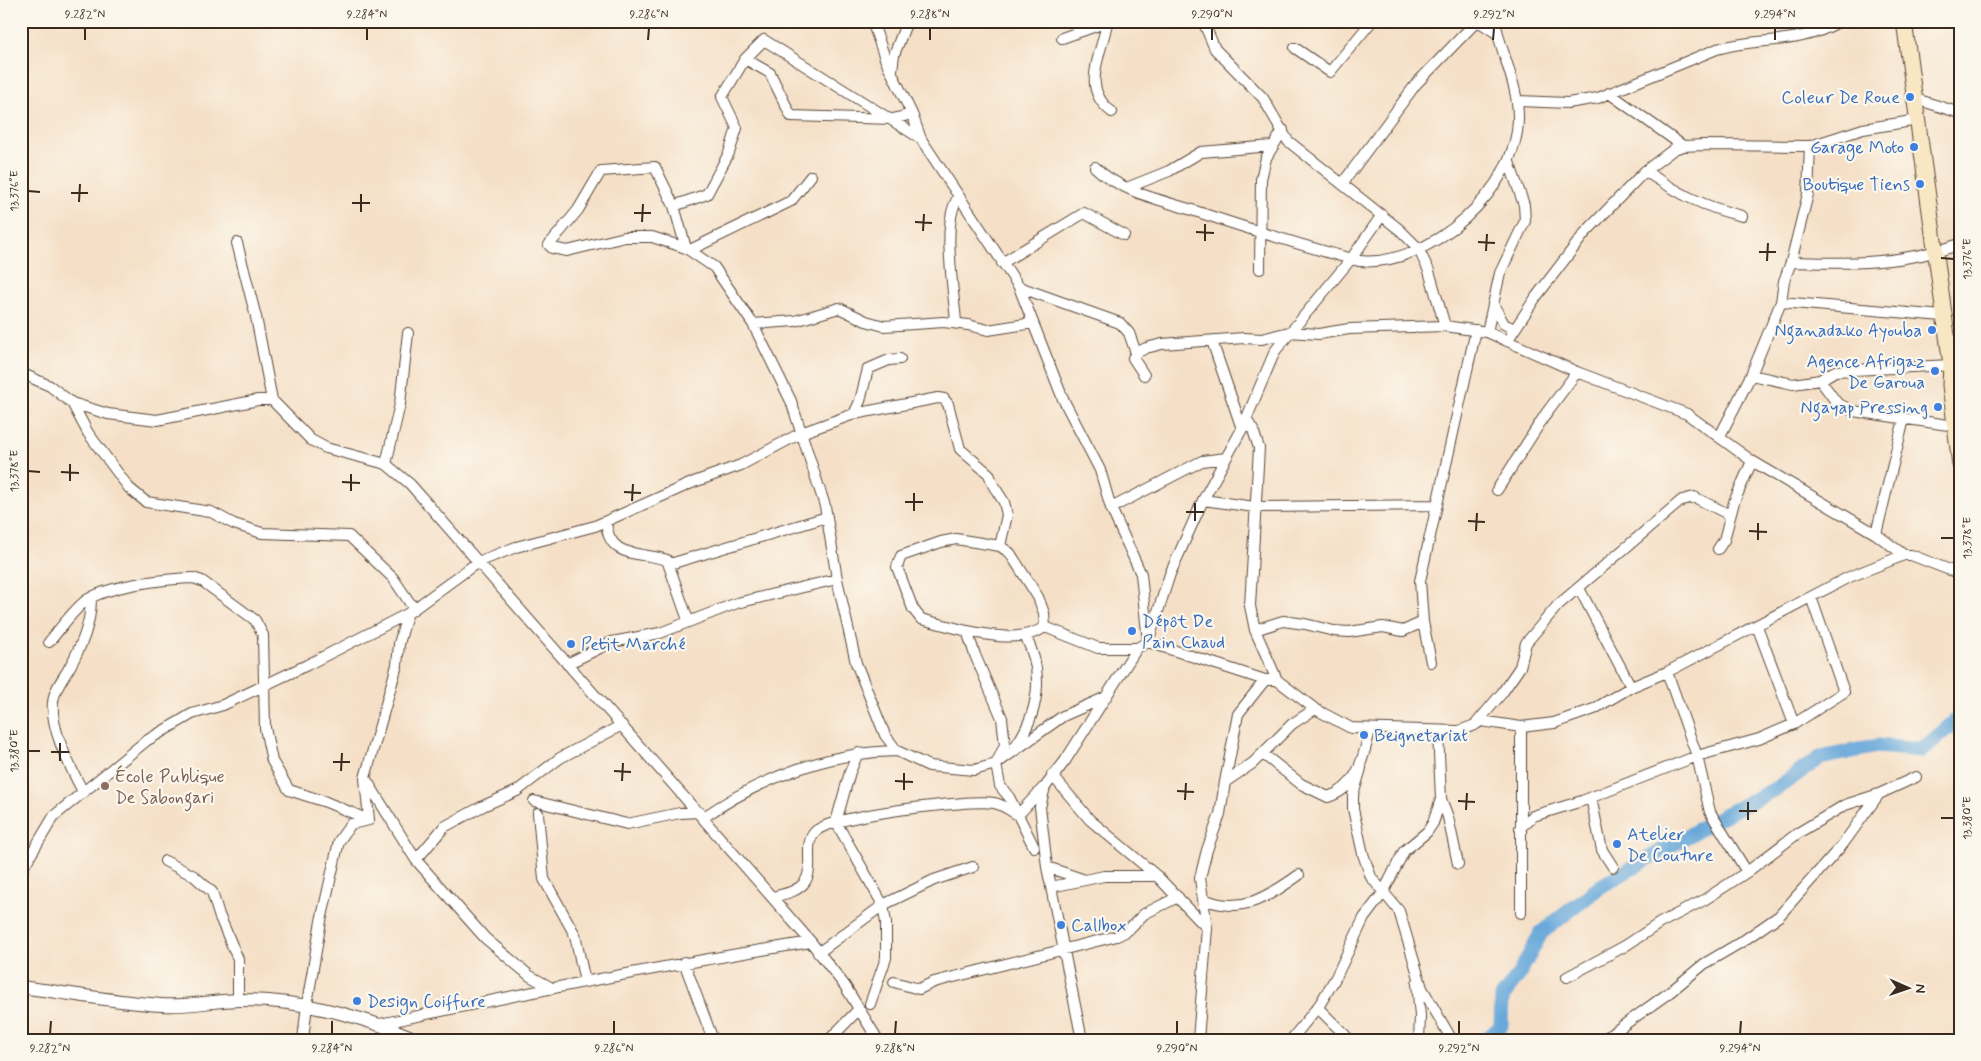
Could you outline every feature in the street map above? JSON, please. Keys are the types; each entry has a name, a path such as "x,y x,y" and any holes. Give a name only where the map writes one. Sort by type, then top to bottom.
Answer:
{"main road":[{"path":"1904,21 1916,99 1943,316 1955,384 1955,426 1960,465"}],"street":[{"path":"872,21 886,61 912,114 921,139 958,198 1019,287 1063,399 1100,470 1112,508 1141,574 1148,642"},
{"path":"892,70 894,55 907,21"},
{"path":"1203,21 1215,49 1263,98 1296,148 1382,215 1418,248 1429,271 1445,326"},
{"path":"1296,48 1330,72 1372,21"},
{"path":"1342,184 1416,84 1478,21 1498,34"},
{"path":"1095,167 1104,175 1129,187 1261,234 1351,259 1374,262 1436,242 1479,205 1495,185 1509,162 1518,128 1517,101 1495,21"},
{"path":"1517,101 1583,102 1717,49 1730,45 1804,37 1840,21"},
{"path":"1062,38 1108,22"},
{"path":"1108,22 1096,67 1094,86 1100,101 1112,112"},
{"path":"674,206 707,194 729,153 737,128 722,96 745,59 764,40 893,119 921,139"},
{"path":"745,59 770,73 791,116 893,119 912,114"},
{"path":"1609,93 1683,146"},
{"path":"1916,99 1960,113"},
{"path":"1507,341 1585,233 1645,171 1666,154 1683,146 1810,146 1863,129 1918,120"},
{"path":"1260,269 1260,189 1266,158 1283,130"},
{"path":"1129,187 1169,171 1201,152 1272,146"},
{"path":"1720,436 1751,375 1781,302 1784,281 1792,262 1808,194 1810,146"},
{"path":"1431,662 1422,622 1420,580 1481,331 1493,304 1500,273 1525,221 1524,205 1509,162"},
{"path":"688,249 674,206 654,167 601,171 578,210 549,245 552,248 567,250 625,237 642,236 662,239 688,249 714,267 753,324 787,392 827,517 837,579 856,663 885,735 897,751 918,762 940,768 974,770 996,764 1063,716 1104,698"},
{"path":"1645,171 1706,207 1742,216"},
{"path":"688,249 791,201 811,176"},
{"path":"956,322 949,226 952,205 958,198"},
{"path":"1002,263 1084,213 1124,235"},
{"path":"1018,814 1045,786 1064,761 1137,648 1148,642 1170,574 1203,500 1244,424 1275,351 1351,259 1382,215"},
{"path":"237,243 256,317 272,400 310,440 326,448 386,464 410,484 567,664 702,814 811,942 845,986 878,1040"},
{"path":"1792,262 1838,263 1897,260 1935,253 1960,244"},
{"path":"1019,287 1120,323 1129,332 1136,353"},
{"path":"1781,302 1943,316"},
{"path":"1493,304 1504,324 1514,329"},
{"path":"753,324 794,321 839,308 866,321 884,326 956,322 988,330 1033,324"},
{"path":"1144,375 1133,358 1136,353 1146,348 1162,344 1212,342 1244,338 1262,339 1289,332 1319,334 1349,329 1445,326 1481,331 1577,372 1672,406 1720,436 1752,462 1876,534 1904,555"},
{"path":"386,464 400,404 408,332"},
{"path":"1212,342 1244,424 1253,430 1259,448 1249,597 1254,630 1277,680 1315,709 1342,725 1370,730 1459,731 1481,721 1521,727 1554,723 1594,709 1631,687 1667,672 1847,578 1904,555 1911,555 1960,574"},
{"path":"854,414 860,401 868,369 889,360 900,359"},
{"path":"1751,375 1793,384 1820,380 1835,372 1951,365"},
{"path":"1497,490 1547,412 1577,372"},
{"path":"21,373 50,386 72,403 108,414 157,420 258,400 272,400"},
{"path":"1820,380 1837,403 1845,408 1955,426"},
{"path":"21,871 54,816 146,741 192,714 223,706 411,611 478,562 516,547 606,521 694,482 742,464 801,433 854,414 938,398 944,399 948,404 960,449 989,474 993,485 1004,502 1007,515 1000,546"},
{"path":"72,403 88,433 129,488 146,502 163,506 176,505 211,512 234,524 262,533 349,536 393,578 411,611 365,778 369,820"},
{"path":"1876,534 1904,419"},
{"path":"1112,508 1202,461 1226,458"},
{"path":"1718,549 1724,540 1730,514 1752,462"},
{"path":"1475,725 1502,693 1520,667 1526,643 1558,605 1688,497 1694,497 1730,514"},
{"path":"1203,500 1255,507 1437,505"},
{"path":"670,564 827,517"},
{"path":"606,521 607,532 614,546 622,550 662,558 670,564 688,620"},
{"path":"1045,628 1044,613 1038,597 1010,553 1000,546 956,539 941,542 901,556 898,560 897,567 914,609 921,618 968,631 1025,636 1045,628 1098,648 1137,648"},
{"path":"49,642 64,620 91,598 139,583 185,578 202,581 255,620 260,627 263,635 264,715 272,761 289,790 326,802 369,820"},
{"path":"567,664 612,642 660,633 688,620 736,603 837,579"},
{"path":"1579,588 1631,687"},
{"path":"1520,828 1533,816 1591,798 1697,756 1759,739 1794,724 1844,692 1811,597"},
{"path":"83,792 64,752 52,704 56,691 87,632 91,598"},
{"path":"1254,630 1283,621 1334,631 1349,632 1382,628 1403,631 1422,622"},
{"path":"1757,626 1794,724"},
{"path":"968,631 975,655 1002,718 1005,745 996,764 1000,786 1009,797 1034,847"},
{"path":"1012,752 1030,722 1037,692 1036,662 1025,636"},
{"path":"1148,642 1265,680 1277,680"},
{"path":"1667,672 1697,756 1710,812 1747,872"},
{"path":"1198,1040 1207,928 1200,878 1207,850 1220,814 1238,714 1265,680"},
{"path":"1225,782 1263,754 1292,724 1315,709"},
{"path":"416,860 444,827 483,806 517,791 560,758 622,725"},
{"path":"1521,727 1521,913"},
{"path":"1370,730 1353,795 1354,821 1371,877 1399,911 1412,948 1422,988 1452,1040"},
{"path":"1438,731 1441,798 1448,817 1458,864"},
{"path":"534,801 627,824 702,814 771,779 858,753 897,751"},
{"path":"858,753 850,772 836,822 883,905 886,923 886,958 870,1004"},
{"path":"1263,754 1301,784 1324,797 1332,796 1347,786 1361,768"},
{"path":"1052,775 1090,820 1156,876 1207,928"},
{"path":"1567,976 1625,946 1660,923 1704,900 1747,872 1798,833 1837,810 1916,777"},
{"path":"365,778 416,860 485,938 530,976 550,987"},
{"path":"1045,786 1040,807 1047,867 1082,1040"},
{"path":"1603,1040 1670,992 1704,964 1743,941 1779,916 1843,844 1878,794"},
{"path":"1291,1040 1318,1008 1336,977 1364,918 1383,893 1404,850 1427,832 1441,798"},
{"path":"1591,798 1602,850 1613,866"},
{"path":"773,898 797,889 805,883 808,873 811,837 818,829 836,822 928,806 995,803 1018,814"},
{"path":"538,813 544,879 575,935 585,982"},
{"path":"303,1040 307,1004 331,870 339,841 351,824 369,820"},
{"path":"165,861 194,876 212,892 219,915 238,958 238,1000"},
{"path":"818,953 883,905 934,880 974,867"},
{"path":"1047,867 1083,879"},
{"path":"1051,887 1083,879 1126,875 1156,876"},
{"path":"1204,899 1225,906 1254,902 1279,889 1299,875"},
{"path":"894,982 919,989 934,982 1094,943 1127,931 1144,914 1178,898"},
{"path":"380,1024 550,987 585,982 684,962 811,942"},
{"path":"1412,948 1420,1016 1419,1040"},
{"path":"684,962 713,1040"},
{"path":"21,987 178,1006 238,1000 307,1004 380,1024 419,1040"},
{"path":"1318,1008 1350,1040"},
{"path":"829,1040 858,1010"}],"waterway":[{"path":"1486,1040 1501,1026 1502,997 1518,976 1541,933 1601,886 1722,816 1777,788 1820,758 1877,746 1922,750 1960,717"}],"place":[{"name":"Coleur De Roue","path":"1910,97"},
{"name":"Garage Moto","path":"1914,147"},
{"name":"Boutique Tiens","path":"1920,184"},
{"name":"Nganadako Ayouba","path":"1932,330"},
{"name":"Agence Afrigaz De Garoua","path":"1935,371"},
{"name":"Ngayap Pressing","path":"1938,407"},
{"name":"Dépôt De Pain Chaud","path":"1132,631"},
{"name":"Petit Marché","path":"571,644"},
{"name":"Beignetariat","path":"1364,735"},
{"name":"École Publique De Sabongari","path":"105,786"},
{"name":"Atelier De Couture","path":"1617,844"},
{"name":"Callbox","path":"1061,925"},
{"name":"Design Coiffure","path":"357,1001"}]}
